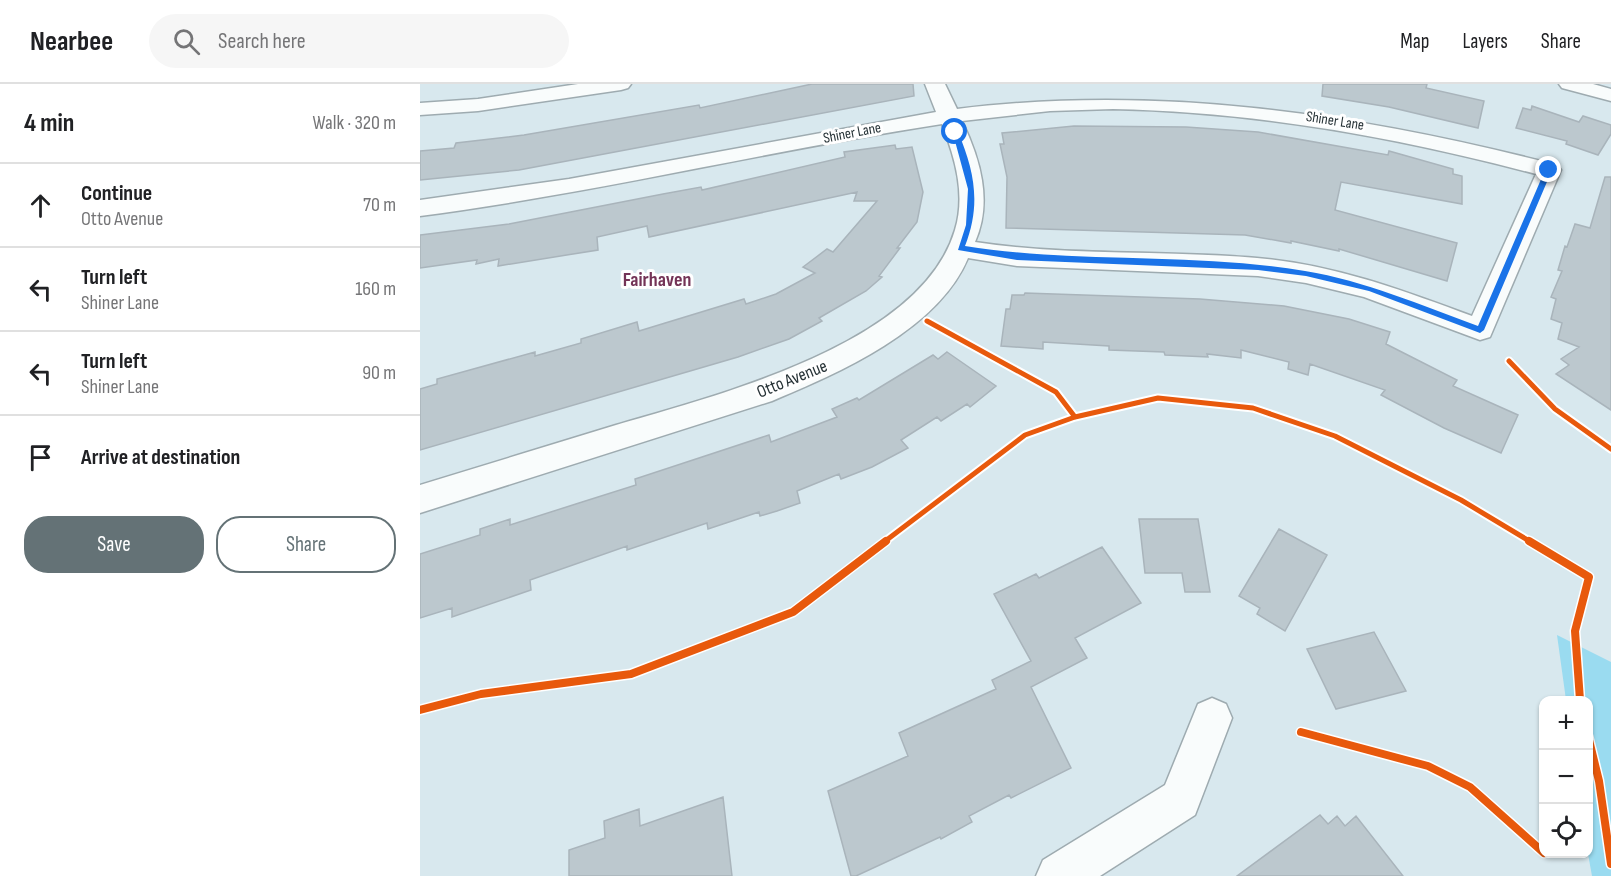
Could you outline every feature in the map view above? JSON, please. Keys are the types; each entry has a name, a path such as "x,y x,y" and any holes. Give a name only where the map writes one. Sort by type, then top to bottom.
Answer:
{"street":[{"path":"420,109 534,98 621,84"},
{"name":"Otto Avenue","path":"420,499 761,393 806,376 888,329 932,289 960,248 970,225 972,189 964,154 935,84"},
{"path":"1569,84 1611,95"},
{"name":"Shiner Lane","path":"420,208 568,187 948,115 1096,103 1212,106 1291,114 1412,135 1549,170 1480,330 1371,289 1306,274 1258,267 1017,257 960,248"},
{"path":"1059,876 1180,800 1212,717"}],"shaded area":[{"path":"1557,635 1611,662 1611,876 1592,876 1589,858 1593,858 1593,696 1565,696"}],"building":[{"path":"812,84 913,84 914,96 519,170 420,180 420,151 454,148 456,143 524,135 699,105 700,108"},
{"path":"1323,84 1427,84 1426,88 1484,101 1478,128 1389,107 1322,96"},
{"path":"1532,106 1579,122 1583,116 1611,125 1611,134 1598,155 1566,144 1567,141 1516,128 1523,108 1531,110"},
{"path":"1074,126 1186,127 1258,132 1388,155 1389,151 1453,169 1453,174 1462,176 1462,204 1341,182 1335,210 1457,243 1447,281 1339,249 1339,251 1291,241 1291,243 1245,235 1006,228 1007,177 1000,144 1004,144 1002,133"},
{"path":"895,145 896,149 912,147 923,192 917,222 879,276 882,277 866,291 819,318 822,321 789,339 738,357 420,450 420,389 437,384 437,379 535,352 535,356 581,343 581,339 637,322 639,331 744,299 746,304 776,294 815,273 803,267 827,249 833,252 877,201 854,201 857,192 649,237 647,226 597,237 598,250 498,266 499,259 476,264 477,260 420,268 420,235 509,224 701,187 702,190 845,157 844,152"},
{"path":"1605,177 1611,177 1611,410 1556,374 1569,365 1561,359 1579,347 1558,339 1562,323 1551,319 1556,299 1551,297 1562,271 1558,270 1565,246 1567,247 1575,224 1590,228"},
{"path":"1025,293 1200,299 1284,306 1349,319 1390,332 1386,344 1457,380 1453,386 1518,415 1501,453 1444,428 1381,395 1385,390 1310,364 1308,375 1288,369 1289,362 1241,350 1241,358 1207,354 1208,357 1165,355 1164,352 1109,350 1109,346 1043,342 1043,349 1001,346 1006,309 1010,309 1012,295 1024,295"},
{"path":"947,352 996,386 970,407 967,404 941,421 937,417 901,440 908,448 872,467 841,479 839,474 797,491 800,503 777,511 760,516 759,512 708,529 707,523 627,550 627,546 530,580 531,590 452,617 452,608 420,618 420,554 480,535 480,529 510,519 510,525 636,485 635,479 769,435 771,442 837,417 832,409 857,398 859,400 933,355 938,359"},
{"path":"1139,519 1198,519 1210,592 1185,592 1182,573 1145,573"},
{"path":"1279,529 1327,555 1285,631 1257,614 1260,608 1239,596"},
{"path":"1102,547 1141,603 1075,638 1087,658 1031,687 1071,768 1011,798 1009,795 969,816 972,822 941,839 940,837 856,876 851,876 828,791 908,756 899,733 996,689 992,680 1031,661 994,594 1036,574 1039,578"},
{"path":"1374,632 1406,691 1336,709 1307,649"},
{"path":"723,797 732,876 569,876 569,850 605,838 604,821 639,809 640,826"},
{"path":"1320,815 1328,824 1337,816 1345,826 1356,816 1403,876 1237,876"}],"cycle path":[{"path":"927,321 1056,392 1075,417"},
{"path":"1509,361 1555,409 1611,449"},
{"path":"420,710 481,694 631,674 793,612 1025,435 1075,417 1158,398 1253,408 1335,436 1461,500 1589,577 1575,631 1580,696"},
{"path":"1301,732 1428,766 1470,787 1539,849"},
{"path":"1591,750 1599,781 1611,864"}],"district":[{"name":"Fairhaven","path":"657,280"}],"route":[{"path":"955,132 964,154 972,189 970,225 960,248 1017,257 1069,261 1258,267 1306,274 1371,289 1480,330 1549,170"}]}
